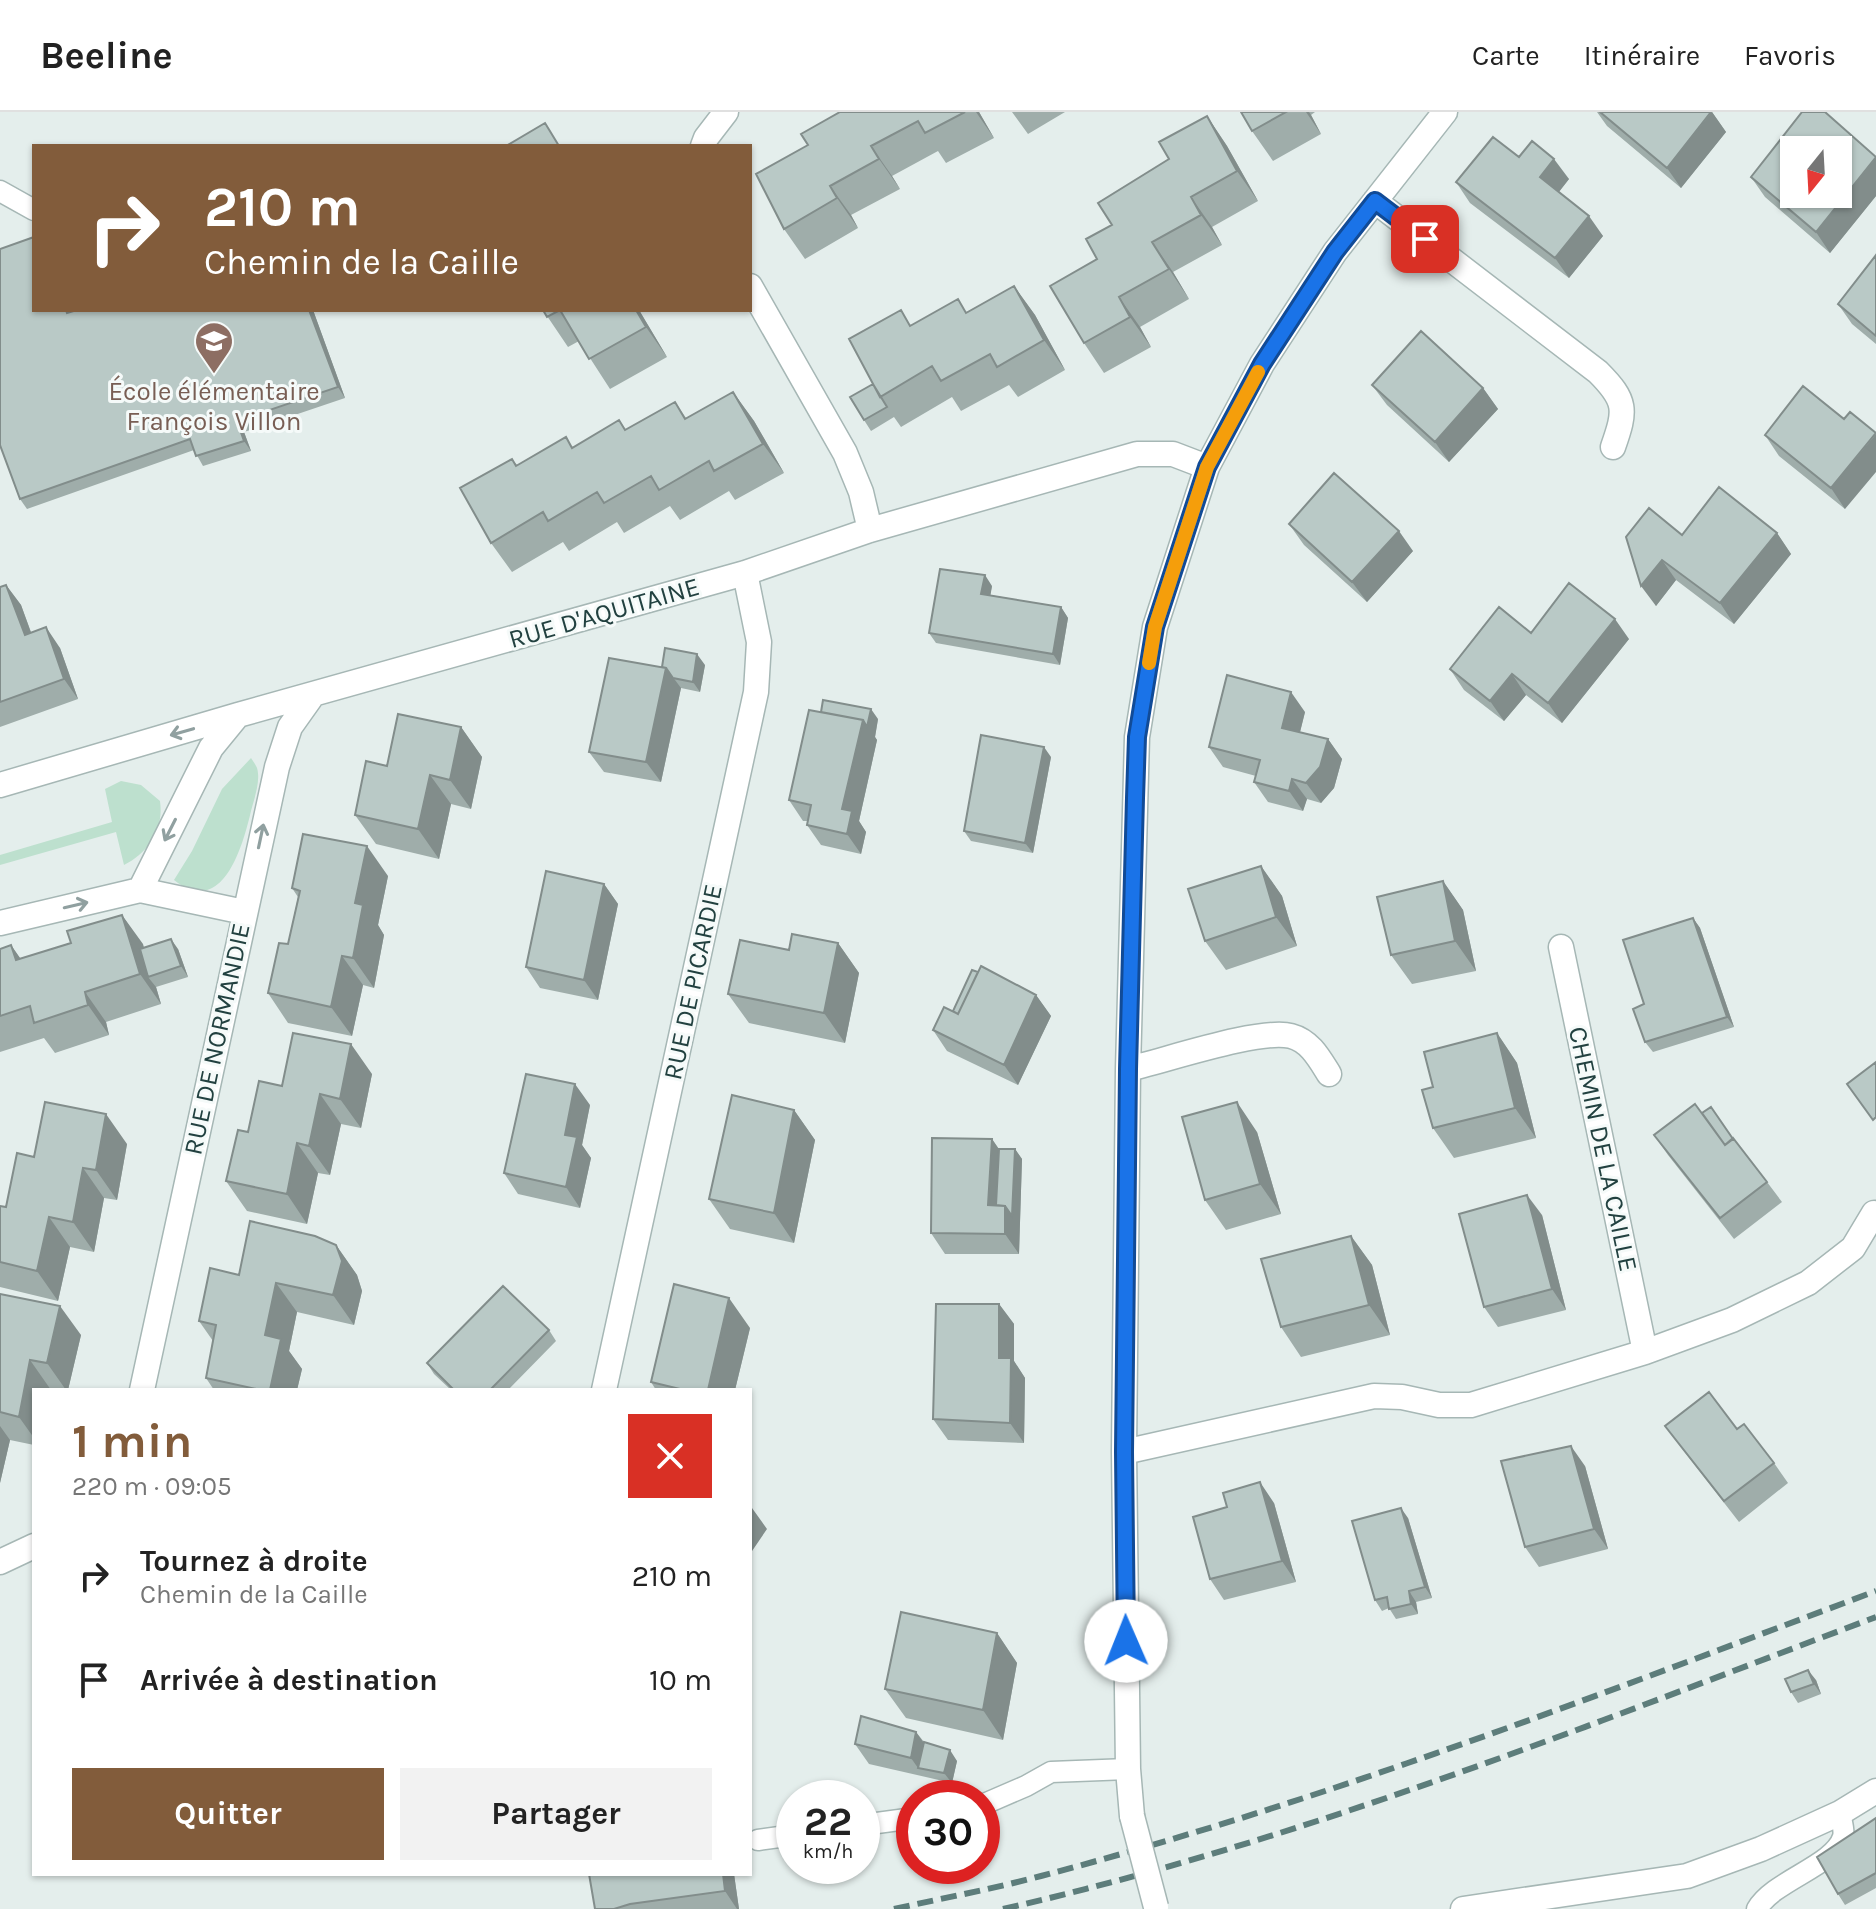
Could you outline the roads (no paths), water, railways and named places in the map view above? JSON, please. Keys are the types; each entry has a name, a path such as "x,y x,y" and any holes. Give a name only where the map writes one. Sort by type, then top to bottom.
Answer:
{"street":[{"path":"704,144 726,112"},
{"path":"1157,1908 1132,1816 1128,1769 1124,1452 1128,1069 1137,737 1155,627 1207,467 1262,364 1335,252 1445,112"},
{"path":"1375,201 1598,372 1616,390 1624,418 1613,447"},
{"path":"752,290 845,453 861,492 870,530"},
{"name":"RUE D'AQUITAINE","path":"0,785 745,573 870,530 1137,454 1173,454 1207,467"},
{"name":"RUE DE PICARDIE","path":"604,1388 756,692 759,642 745,573"},
{"name":"RUE DE NORMANDIE","path":"142,1388 277,767 290,727 312,696"},
{"path":"140,890 211,748 238,715"},
{"path":"0,923 140,890 244,912"},
{"name":"CHEMIN DE LA CAILLE","path":"1561,947 1645,1352"},
{"path":"1128,1069 1267,1034 1292,1036 1315,1050 1329,1074"},
{"path":"1124,1452 1374,1396 1402,1397 1439,1405 1471,1405 1645,1352 1732,1320 1808,1283 1853,1248 1874,1213"},
{"path":"0,1562 32,1547"},
{"path":"1463,1909 1687,1876 1761,1849 1840,1813 1876,1791"}],"lane":[{"path":"0,191 32,209"},
{"path":"1000,1797 1051,1772 1128,1769"},
{"path":"1757,1909 1773,1891 1828,1856 1838,1846 1844,1835 1840,1813"},
{"path":"758,1840 776,1838"}],"railway":[{"path":"894,1909 1041,1876 1358,1780 1876,1591"},
{"path":"1003,1909 1225,1850 1335,1815 1552,1739 1876,1617"}],"place":[{"name":"École élémentaire François Villon","path":"214,375"}]}
